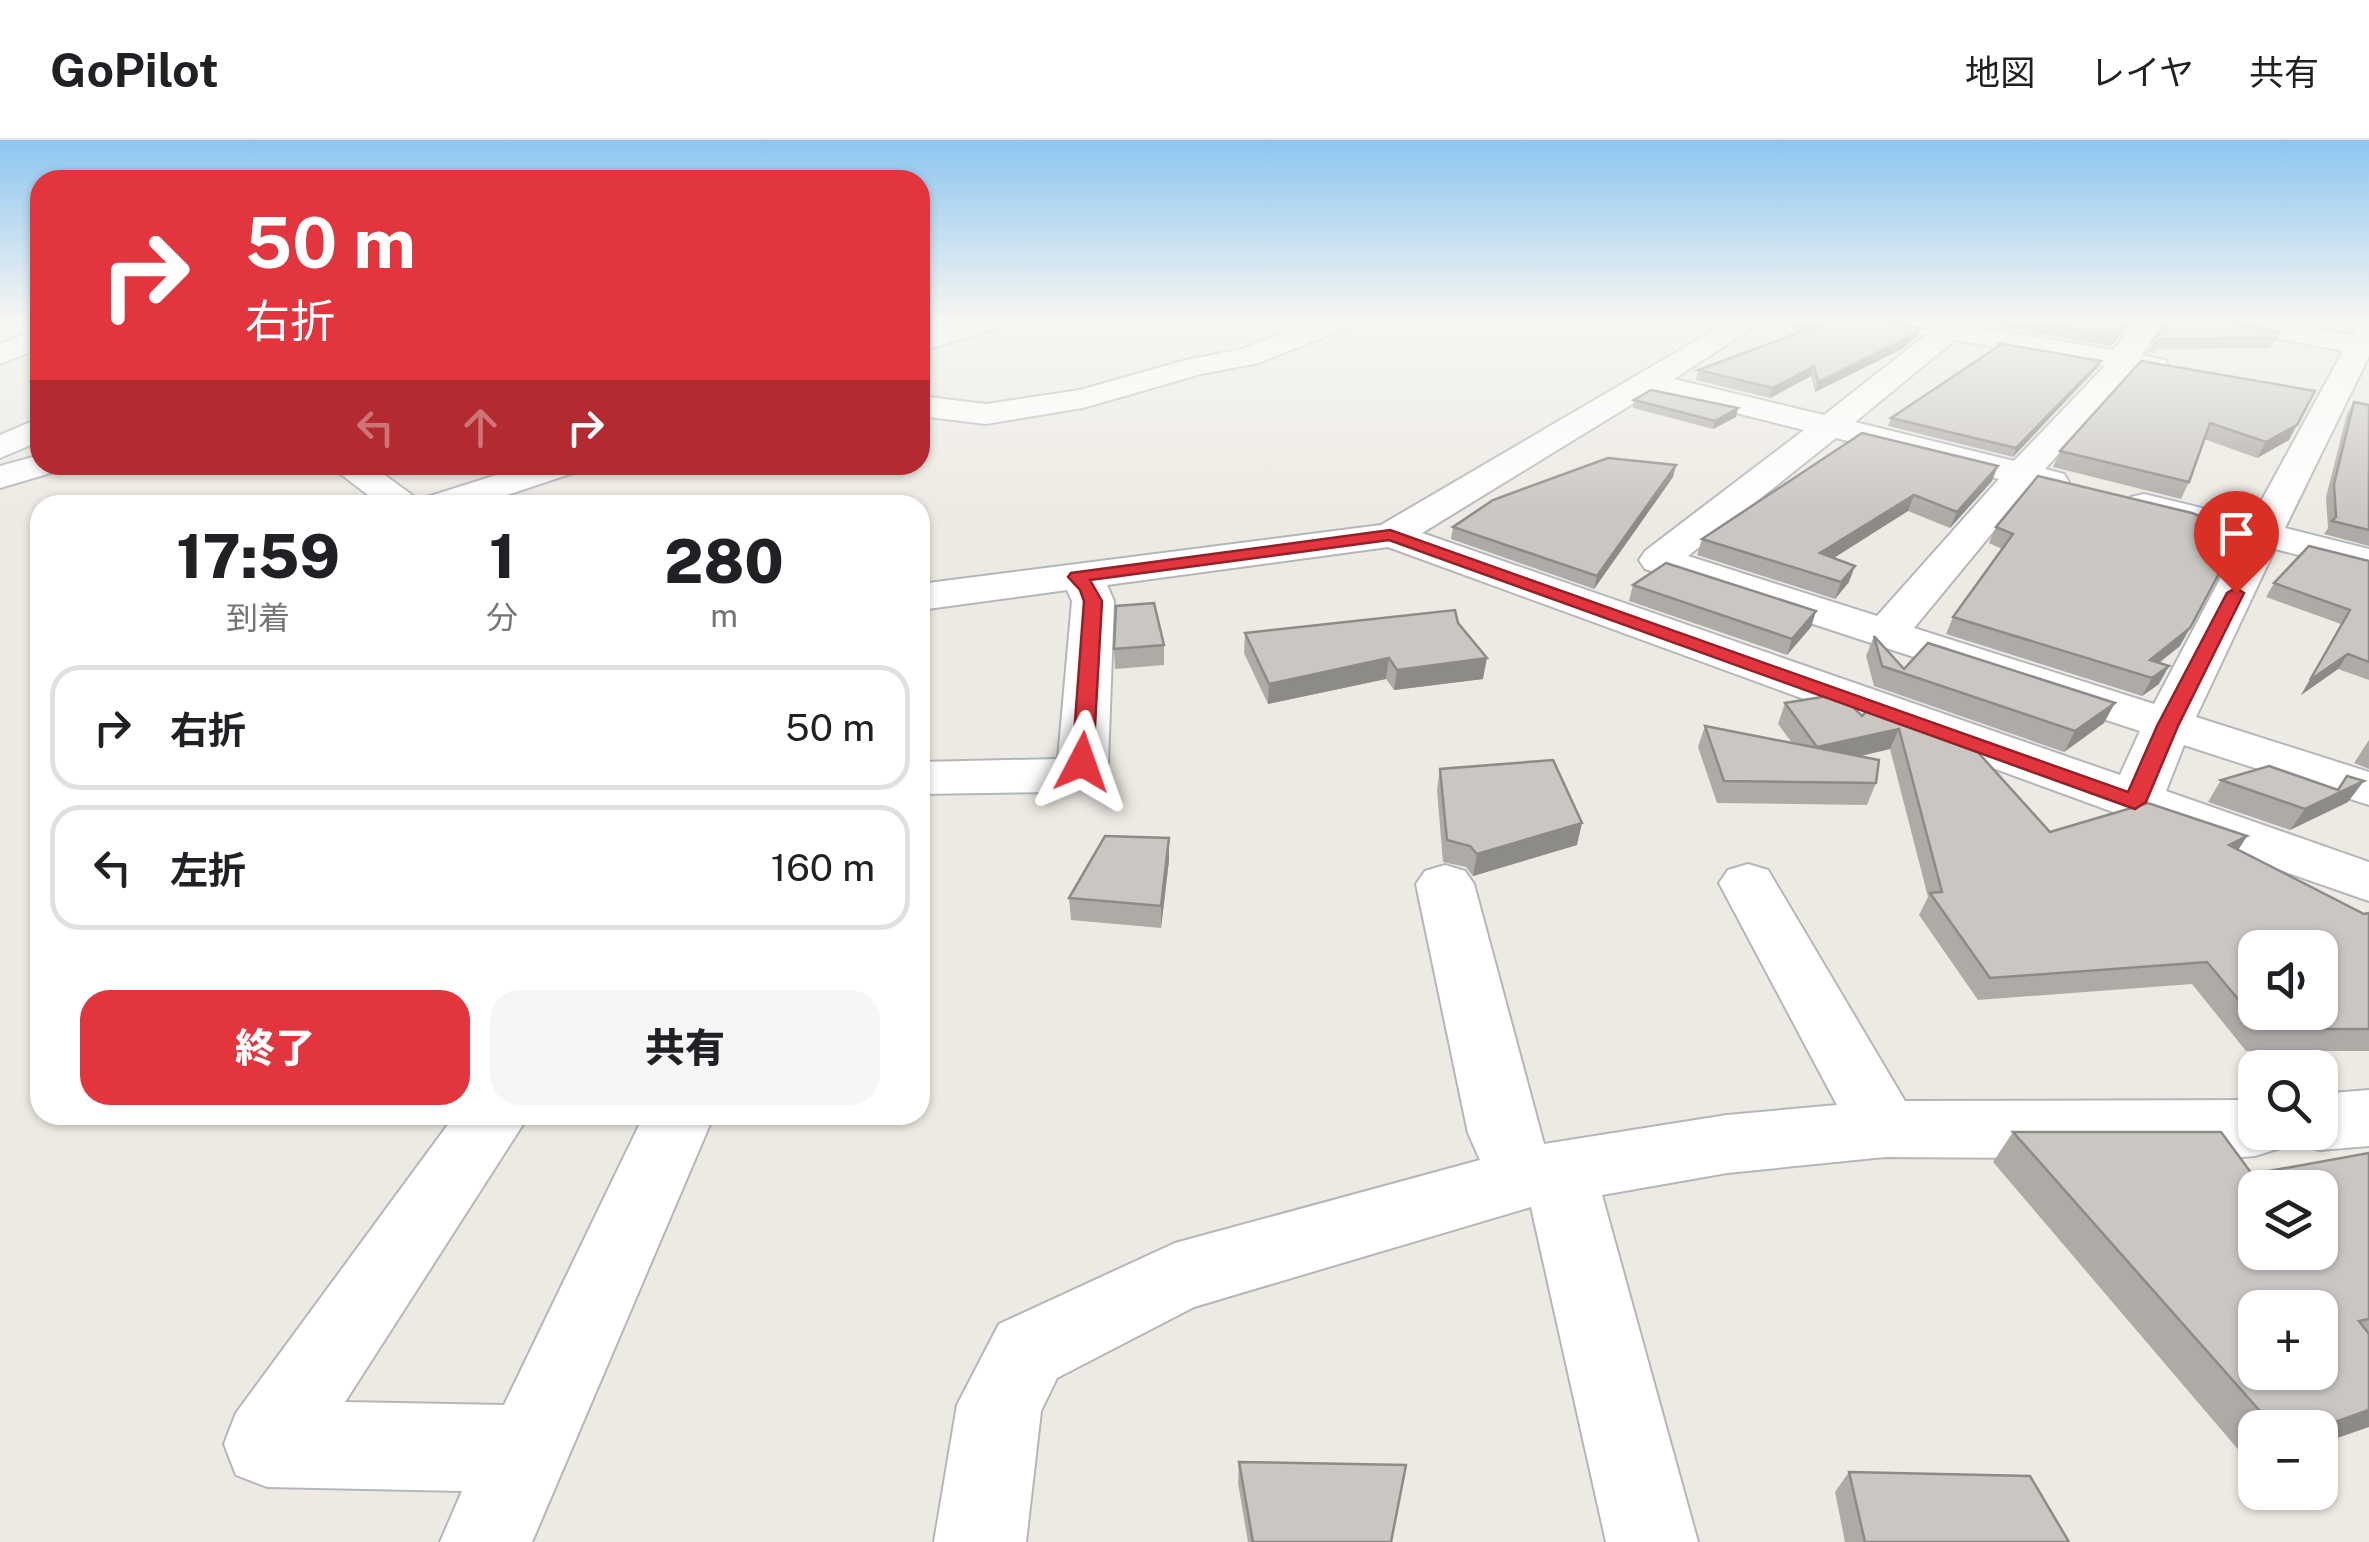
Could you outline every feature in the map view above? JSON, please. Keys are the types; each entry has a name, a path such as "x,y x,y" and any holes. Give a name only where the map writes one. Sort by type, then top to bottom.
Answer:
{"street":[{"path":"930,408 986,414 1083,399 1133,384"},
{"path":"930,596 1390,535 1643,384"},
{"path":"1657,384 2369,561"},
{"path":"1881,384 1659,560 2369,790"},
{"path":"1886,633 2022,474 2105,384"},
{"path":"2135,802 2168,726 2332,396"},
{"path":"0,448 30,433"},
{"path":"0,478 30,469"},
{"path":"362,475 391,495"},
{"path":"471,495 533,475"},
{"path":"1390,535 2369,882"},
{"path":"930,778 1056,777 1072,773 1082,762 1093,601 1088,588 1077,577"},
{"path":"1748,883 1885,1129"},
{"path":"1445,884 1503,1133 1542,1175 1652,1542"},
{"path":"2338,1121 2369,1118"},
{"path":"487,1125 268,1444 526,1449"},
{"path":"486,1542 674,1125"},
{"path":"980,1542 999,1405 1028,1351 1176,1278 1542,1175 1727,1144 1885,1129 2238,1129"}],"building":[{"path":"1941,384 2078,384 2016,448 1891,418"},
{"path":"2120,384 2277,384 2315,391 2297,425 2266,442 2210,423 2189,482 2060,451"},
{"path":"1651,390 1738,408 1715,421 1634,400"},
{"path":"2354,402 2369,405 2369,530 2332,521 2336,517 2334,484"},
{"path":"1862,433 1998,466 1957,512 1914,495 1820,553 1855,566 1841,582 1702,539"},
{"path":"1608,458 1676,465 1597,576 1453,527 1493,500"},
{"path":"2038,476 2192,513 2241,532 2190,628 2150,660 2169,666 2152,678 1953,617 2013,534 1996,527"},
{"path":"2309,546 2369,561 2369,662 2348,654 2310,680 2350,610 2274,583"},
{"path":"1666,563 1816,611 1792,639 1633,585"},
{"path":"1154,603 1164,645 1114,649 1116,606"},
{"path":"1455,610 1458,623 1487,658 1397,670 1389,658 1269,684 1245,633"},
{"path":"1874,636 1904,669 1928,643 2115,703 2075,731 1882,666"},
{"path":"1840,694 1862,716 1872,705 1965,738 2050,832 2148,803 2247,836 2229,845 2364,914 2369,913 2369,1029 2338,1029 2338,930 2238,930 2238,999 2207,962 1990,978 1930,893 1942,892 1899,729 1817,747 1785,703"},
{"path":"1705,726 1879,760 1876,783 1724,781"},
{"path":"1553,760 1582,823 1477,854 1470,846 1447,840 1440,769"},
{"path":"2269,766 2338,790 2347,776 2364,781 2305,809 2221,780"},
{"path":"1105,836 1169,838 1161,906 1069,898"},
{"path":"2013,1132 2221,1132 2249,1170 2238,1170 2238,1270 2338,1270 2338,1170 2274,1170 2369,1153 2369,1319 2359,1321 2369,1334 2369,1410 2338,1421 2338,1410 2259,1410 2241,1390 2338,1390 2338,1290 2238,1290 2238,1386"},
{"path":"1239,1462 1406,1465 1391,1542 1253,1542"},
{"path":"1849,1472 2030,1476 2069,1542 1865,1542"}],"route":[{"path":"1082,762 1093,601 1088,588 1077,577 1390,535 2135,802 2168,726 2236,593"}]}
